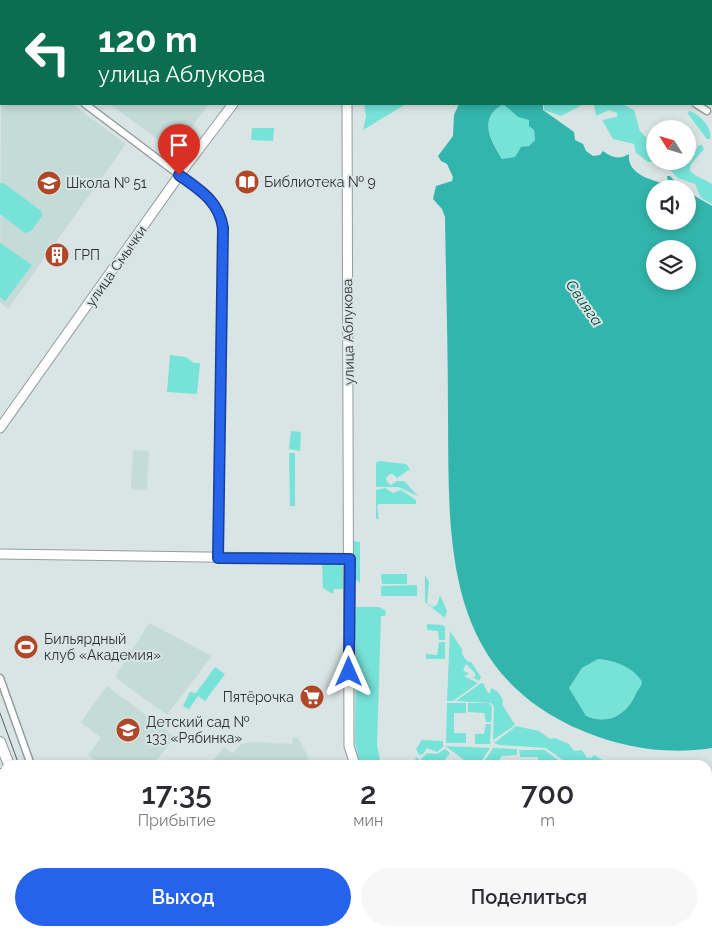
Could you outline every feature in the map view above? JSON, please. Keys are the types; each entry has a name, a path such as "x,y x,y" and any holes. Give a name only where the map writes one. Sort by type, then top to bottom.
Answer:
{"main road":[{"path":"0,742 6,760"}],"street":[{"path":"87,105 214,203 221,216 223,228 218,558"},
{"name":"улица Смычки","path":"0,428 179,175 232,105"},
{"name":"улица Аблукова","path":"347,105 350,559 349,746 353,760"},
{"path":"697,105 706,111"},
{"path":"0,554 350,559"},
{"path":"0,678 29,760"}],"shaded area":[{"name":"Школа № 51","path":"1,105 73,105 126,144 8,309 0,302"},
{"path":"111,105 208,105 173,151"},
{"path":"364,105 404,105 363,130 366,116"},
{"path":"504,105 518,117 529,120 534,130 535,140 529,146 519,150 515,157 502,159 491,137 488,124 490,117"},
{"path":"544,105 582,105 561,116 544,110"},
{"path":"594,105 624,105 634,110 640,131 646,137 646,160 636,153 634,144 613,139 602,120 617,117 617,113 609,110 596,116"},
{"path":"689,111 697,115 704,122 709,130 710,139 707,139 696,125 696,120 693,120 688,114"},
{"path":"252,128 274,128 273,141 251,140"},
{"path":"699,145 702,145 704,149 696,158 696,150"},
{"path":"670,170 690,170 712,184 712,204 701,198 696,186 696,180 678,178"},
{"path":"0,183 5,184 41,211 42,216 31,231 25,233 0,214"},
{"path":"0,243 32,265 5,301 0,297"},
{"path":"170,355 186,357 194,363 200,363 197,394 167,392"},
{"path":"291,431 301,432 300,451 289,449"},
{"path":"133,450 149,451 147,490 131,489"},
{"path":"289,453 295,453 295,506 290,506"},
{"path":"379,461 406,464 410,469 397,478 390,474 386,478 387,482 391,485 397,481 404,481 418,496 398,487 376,487 376,463"},
{"path":"385,488 393,493 401,490 416,500 416,504 379,504 377,506 379,519 376,519 376,490"},
{"path":"353,541 360,542 360,583 353,577"},
{"path":"322,563 339,563 343,566 345,589 334,589 333,594 323,588"},
{"path":"381,574 407,574 407,584 382,584"},
{"path":"425,575 429,582 427,603 433,607 437,605 440,595 447,611 445,618 425,602"},
{"path":"417,585 417,596 381,596 381,586"},
{"path":"356,607 379,607 386,611 385,616 381,616 377,745 380,760 359,760 355,742 356,642 353,629"},
{"path":"149,623 212,656 167,715 115,677"},
{"path":"427,624 445,627 445,640 439,640 438,631 427,630"},
{"path":"450,631 462,649 462,654 467,661 471,662 481,677 479,681 471,676 475,677 475,673 466,664 463,670 469,674 464,676 478,683 453,701 447,701"},
{"path":"439,642 445,642 445,659 426,659 426,654 437,655"},
{"path":"598,659 629,668 642,682 626,709 615,717 608,719 586,717 569,688 582,668"},
{"path":"215,667 225,674 205,701 198,696 189,709 183,706 190,692 196,693"},
{"path":"481,683 484,684 490,694 491,688 498,692 503,700 502,704 515,725 493,740 494,707 491,703 456,701"},
{"name":"Детский сад № 133 «Рябинка»","path":"107,686 175,737 157,760 94,760 88,755 101,738 81,722"},
{"path":"447,703 466,703 466,713 454,713 454,733 466,733 466,743 446,743"},
{"path":"468,703 489,703 492,707 491,722 486,722 484,713 468,712"},
{"path":"486,724 491,724 490,744 475,744 475,734 484,734"},
{"path":"516,726 539,731 550,739 555,738 569,744 574,751 582,750 587,758 591,758 594,755 602,760 563,760 546,748 494,743"},
{"path":"293,737 298,737 310,760 214,760 224,747 233,753 240,745 249,742 292,744"},
{"path":"422,740 443,741 443,747 437,752 427,748 423,754 419,755 416,749"},
{"path":"445,746 490,748 482,760 464,760"},
{"path":"493,748 517,749 517,755 502,756 499,760 485,760"},
{"path":"445,749 450,753 445,760 420,760 427,753 437,754"},
{"path":"519,750 545,750 558,760 538,760 538,757 520,757"}],"water":[{"name":"Свияга","path":"459,105 502,105 495,110 488,123 494,145 502,159 515,157 521,147 529,146 535,140 534,130 529,126 529,120 518,117 504,105 543,105 543,110 574,132 575,140 583,144 586,151 593,156 600,155 603,151 616,157 629,154 629,161 635,171 652,180 646,180 646,230 696,230 696,197 712,206 712,748 679,751 646,749 614,742 583,731 537,706 503,675 479,639 463,598 454,555 450,509 445,217 442,209 433,199 436,186 452,181 453,177 447,164 441,161 438,156 453,136 454,115","holes":["598,659 629,668 642,682 631,703 621,713 608,719 594,719 586,716 569,688 582,668"]},
{"path":"667,176 670,176 674,180 668,180"}],"tram line":[{"path":"0,713 17,760"}],"place":[{"name":"Библиотека № 9","path":"247,182"},
{"name":"Школа № 51","path":"49,183"},
{"name":"ГРП","path":"57,255"},
{"name":"Бильярдный клуб «Академия»","path":"26,647"},
{"name":"Пятёрочка","path":"312,697"},
{"name":"Детский сад № 133 «Рябинка»","path":"128,730"}],"route":[{"path":"179,175 214,203 221,216 223,228 218,558 350,559 349,672"}]}
